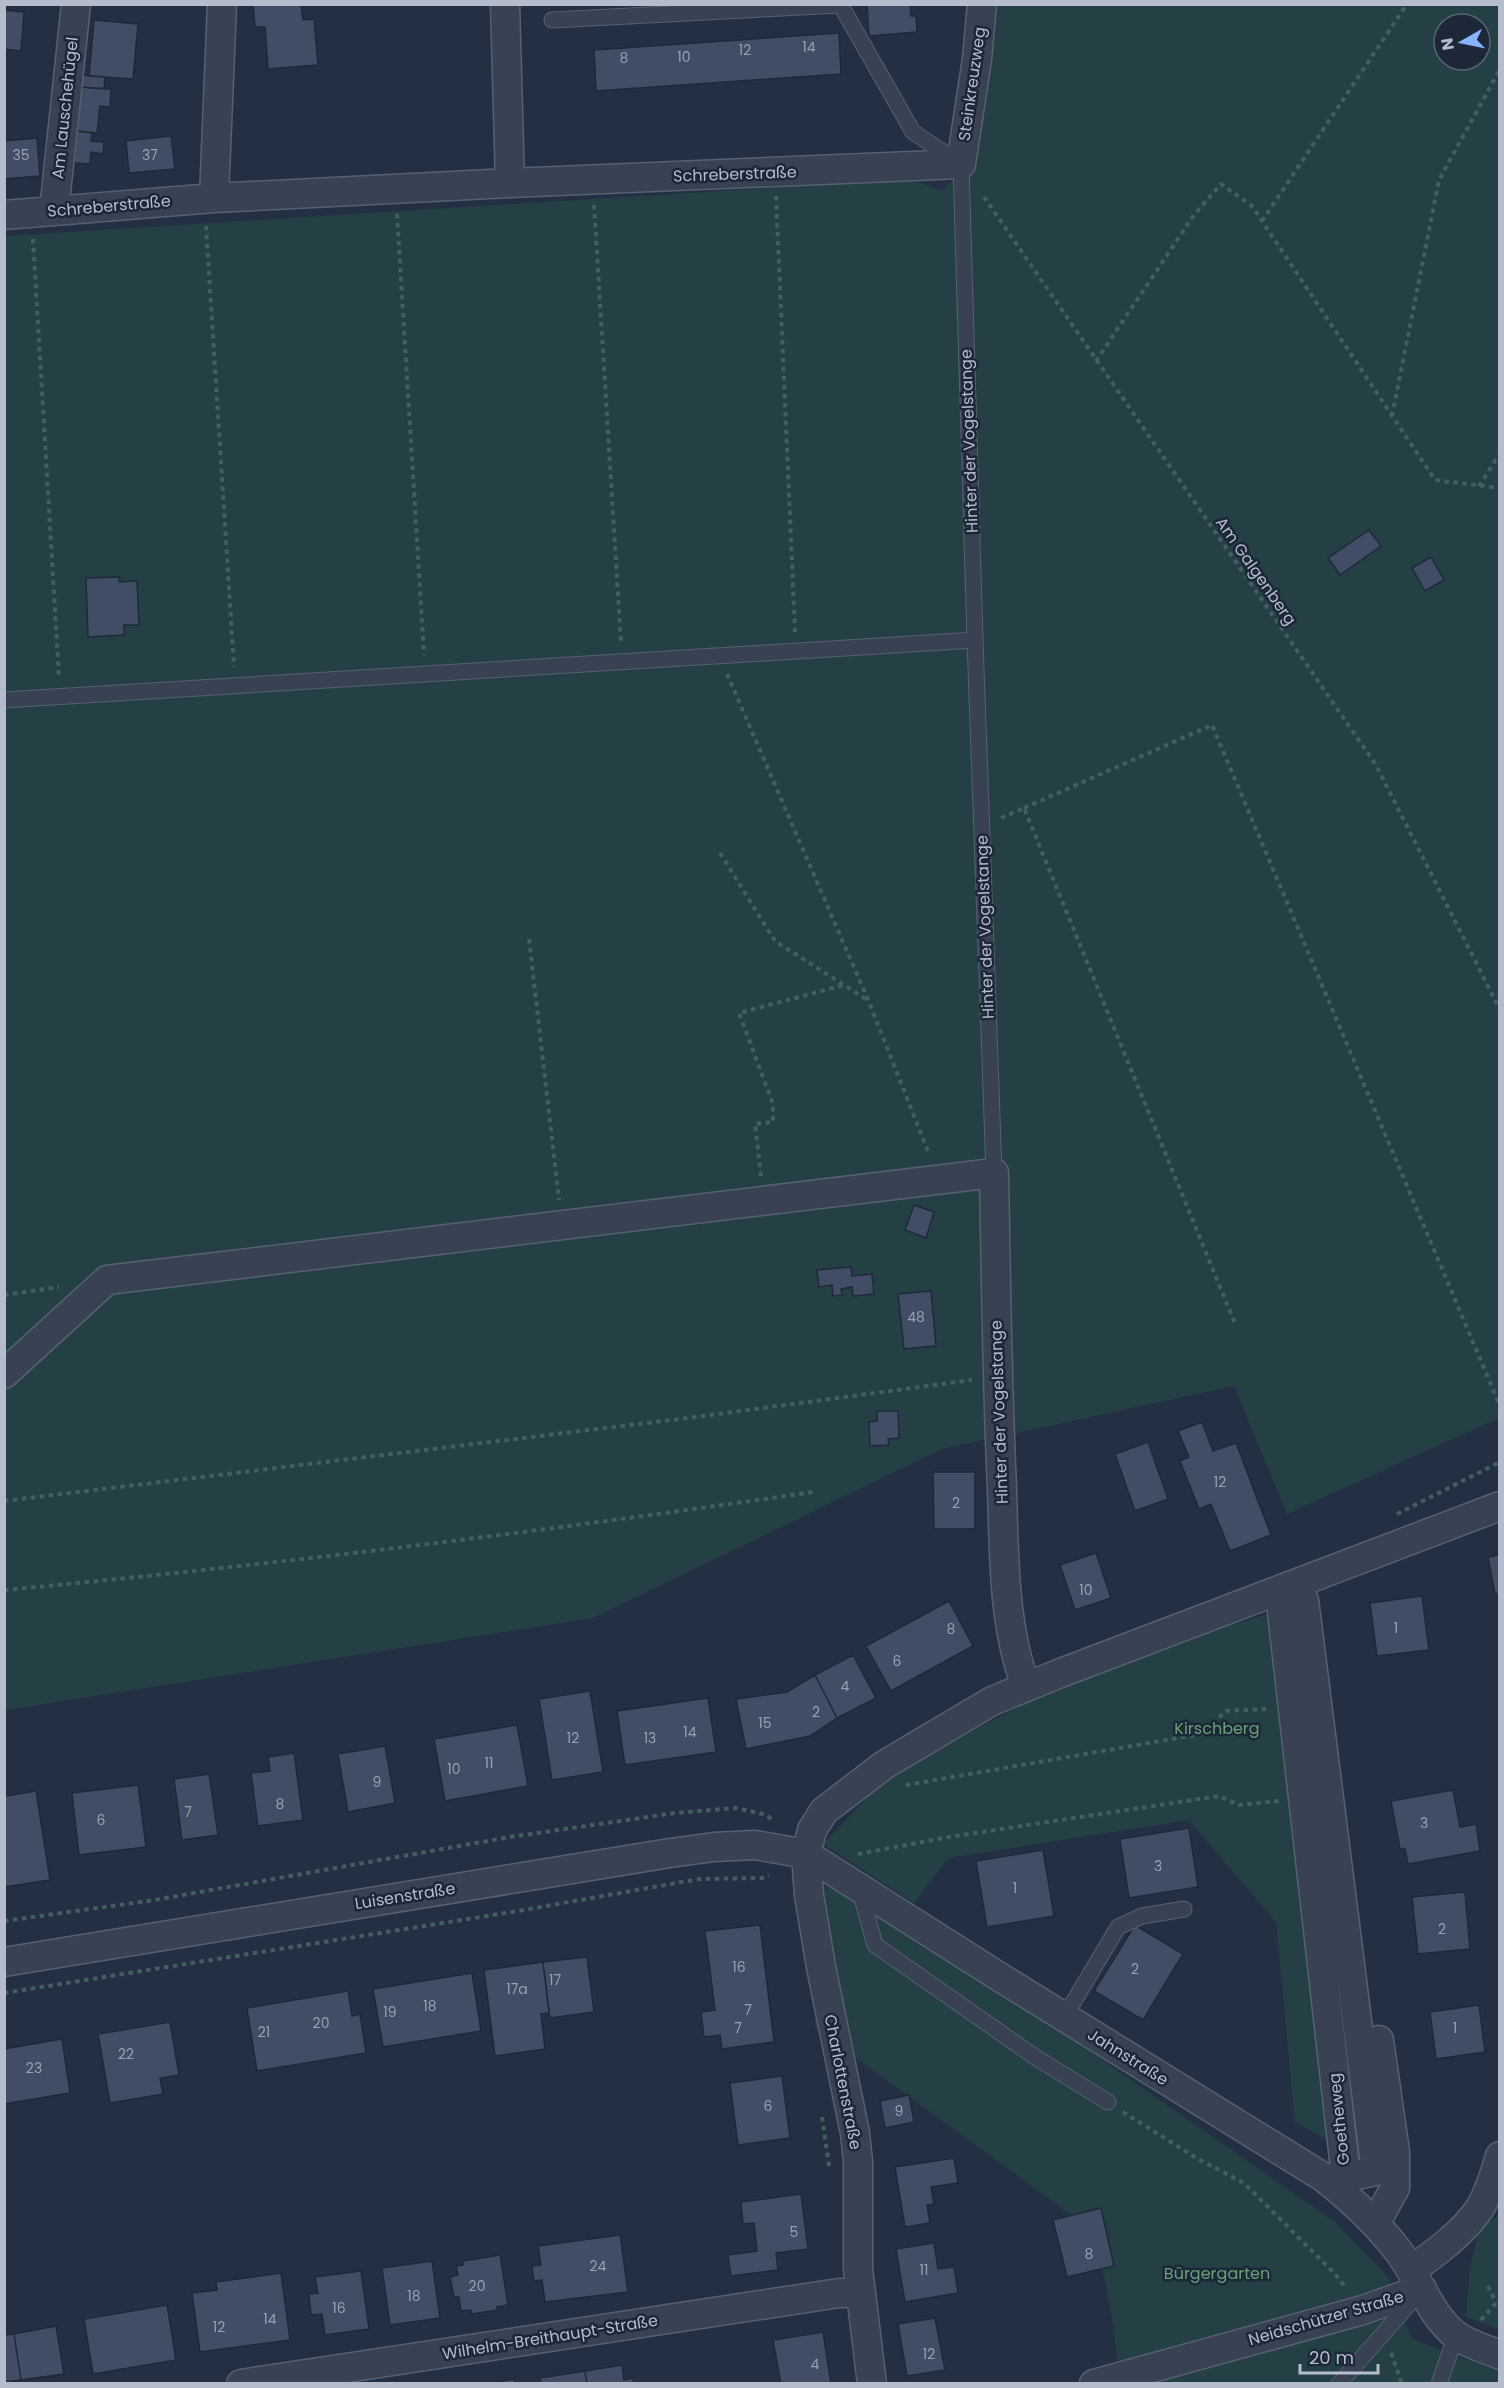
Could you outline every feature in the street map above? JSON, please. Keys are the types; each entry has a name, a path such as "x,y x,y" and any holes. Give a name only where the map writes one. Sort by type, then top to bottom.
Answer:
{"street":[{"name":"Am Lauschehügel","path":"43,212 76,4"},
{"path":"209,198 222,4"},
{"path":"505,4 510,183"},
{"name":"Steinkreuzweg","path":"961,164 977,59 982,4"},
{"name":"Schreberstraße","path":"4,215 209,198 961,164"},
{"path":"4,1374 107,1280 994,1173"},
{"name":"Hinter der Vogelstange","path":"994,1173 997,1376 1005,1563 1015,1658 1026,1686"},
{"path":"812,1858 812,1830 824,1811 884,1765 929,1736 992,1701 1026,1686 1301,1590 1381,1551 1500,1506"},
{"path":"1301,1590 1321,1613 1338,1761 1395,2152 1395,2188 1375,2224"},
{"name":"Goetheweg","path":"1301,1590 1376,2171 1346,2177 1281,1603 1301,1590"},
{"name":"Luisenstraße","path":"4,1962 714,1847 755,1845 812,1858"},
{"name":"Jahnstraße","path":"812,1858 1064,2018 1323,2177 1349,2197 1375,2224 1417,2280"},
{"name":"Charlottenstraße","path":"812,1858 814,1927 855,2133 858,2162 860,2293 872,2384"},
{"path":"1417,2280 1431,2257 1461,2229 1480,2207 1500,2156"},
{"name":"Neidschützer Straße","path":"1094,2384 1363,2310 1417,2280 1441,2319 1456,2335 1500,2355"},
{"name":"Wilhelm-Breithaupt-Straße","path":"241,2384 839,2293 860,2293"}],"lane":[{"path":"552,20 840,5 913,132 961,164"},
{"name":"Hinter der Vogelstange","path":"961,164 994,1173"},
{"path":"4,700 975,640"},
{"path":"859,1888 875,1945 1035,2057 1108,2102"},
{"path":"1064,2018 1118,1927 1142,1916 1184,1909"},
{"path":"1339,2384 1383,2334 1417,2280"},
{"path":"1439,2384 1456,2335"}],"path":[{"path":"1262,221 1407,4"},
{"path":"1392,416 1439,180 1500,69"},
{"name":"Am Galgenberg","path":"961,164 1376,765 1500,1010"},
{"path":"776,172 796,651"},
{"path":"592,179 622,662"},
{"path":"1096,361 1194,215 1221,184 1252,206 1434,480 1500,489"},
{"path":"394,189 425,674"},
{"path":"209,198 235,686"},
{"path":"43,212 60,697"},
{"path":"1479,486 1500,453"},
{"path":"719,656 869,1002 939,1179"},
{"path":"982,826 1212,725 1500,1406"},
{"path":"1024,808 1236,1326"},
{"path":"720,853 776,941 869,1002"},
{"path":"529,939 562,1225"},
{"path":"764,1201 755,1124 773,1122 773,1104 739,1013 844,985"},
{"path":"4,1501 688,1419 997,1376"},
{"path":"1381,1551 1378,1523 1500,1462"},
{"path":"4,1590 105,1581 463,1539 813,1492"},
{"path":"905,1785 1201,1734 1226,1712 1270,1709"},
{"path":"4,1994 518,1911 699,1879 762,1878 812,1858 1219,1796 1239,1805 1288,1800"},
{"path":"4,1921 155,1900 510,1837 675,1813 736,1808 767,1815 775,1823"},
{"path":"1108,2102 1198,2159 1244,2183 1334,2273 1347,2290"},
{"path":"1481,2320 1498,2303 1488,2286"},
{"path":"1383,2334 1402,2384"}],"green space":[{"path":"991,5 1499,5 1499,1418 1287,1514 1234,1386 942,1449 593,1618 5,1710 5,236 909,179 940,190 977,163"},
{"name":"Kirschberg","path":"1299,1605 1373,2165 1295,2122 1276,1922 1189,1820 948,1858 914,1903 823,1844 888,1776 1025,1703 1167,1644"},
{"name":"Bürgergarten","path":"824,1886 838,1890 995,1985 1336,2223 1388,2277 1412,2339 1499,2372 1499,2383 1120,2383 1113,2324 1096,2233 815,2028 815,1893"},
{"path":"1499,2216 1499,2329 1466,2317 1470,2267 1480,2227"}],"building":[{"path":"253,4 301,4 303,20 314,19 318,65 268,69 265,27 255,27"},
{"path":"867,4 910,4 911,16 916,16 917,32 869,36"},
{"path":"4,10 24,12 21,51 4,49"},
{"path":"94,20 138,24 133,79 89,76"},
{"path":"839,33 841,74 596,91 594,50"},
{"path":"82,75 105,77 104,89 80,87"},
{"path":"80,87 111,89 110,107 100,106 97,133 77,131"},
{"path":"77,131 92,133 91,141 104,142 103,154 91,152 90,164 74,163"},
{"path":"171,136 175,169 129,173 126,141"},
{"path":"37,138 40,176 4,179 4,141"},
{"path":"1369,530 1381,546 1340,575 1328,558"},
{"path":"1431,557 1444,580 1425,591 1412,568"},
{"path":"120,577 119,582 137,581 139,625 124,625 124,635 88,637 86,578"},
{"path":"914,1205 934,1212 926,1238 905,1230"},
{"path":"851,1267 852,1276 872,1274 874,1294 853,1296 852,1287 841,1289 842,1295 833,1296 832,1285 819,1287 817,1270"},
{"path":"931,1291 936,1346 904,1349 898,1294"},
{"path":"877,1411 898,1411 899,1438 888,1439 889,1445 870,1446 869,1422 877,1421"},
{"path":"1202,1422 1213,1451 1236,1443 1271,1535 1230,1551 1211,1504 1199,1509 1180,1461 1189,1457 1178,1431"},
{"path":"1148,1442 1168,1499 1135,1511 1115,1454"},
{"path":"933,1472 975,1472 975,1529 934,1529"},
{"path":"1096,1553 1111,1598 1075,1610 1060,1565"},
{"path":"1500,1555 1500,1593 1495,1594 1488,1557"},
{"path":"1422,1596 1429,1650 1377,1656 1370,1603"},
{"path":"949,1601 973,1646 891,1691 866,1646"},
{"path":"853,1655 876,1698 837,1718 815,1675"},
{"path":"815,1675 837,1718 810,1736 746,1749 736,1699 787,1692"},
{"path":"590,1691 603,1772 552,1780 539,1699"},
{"path":"708,1698 716,1752 625,1765 617,1711"},
{"path":"517,1725 528,1786 445,1801 434,1739"},
{"path":"385,1746 395,1803 348,1812 338,1754"},
{"path":"294,1753 303,1820 258,1826 251,1773 270,1771 268,1757"},
{"path":"209,1774 218,1835 182,1840 174,1779"},
{"path":"4,1784 6,1796 36,1791 50,1880 4,1887"},
{"path":"138,1785 146,1847 79,1855 72,1793"},
{"path":"1453,1790 1460,1827 1476,1824 1480,1851 1408,1864 1405,1849 1400,1849 1391,1801"},
{"path":"1189,1828 1198,1887 1129,1898 1120,1839"},
{"path":"1043,1850 1054,1916 987,1927 976,1861"},
{"path":"1465,1892 1470,1949 1418,1954 1412,1897"},
{"path":"760,1925 774,2042 722,2049 720,2035 704,2037 701,2012 715,2010 705,1931"},
{"path":"1135,1925 1183,1954 1143,2020 1094,1991"},
{"path":"587,1957 594,2012 550,2018 543,1962"},
{"path":"543,1962 549,2013 541,2014 545,2049 495,2056 484,1970"},
{"path":"472,1973 481,2031 383,2047 373,1989"},
{"path":"348,1991 352,2016 360,2014 366,2053 257,2071 247,2008"},
{"path":"1479,2005 1485,2052 1436,2059 1430,2012"},
{"path":"170,2022 179,2075 160,2078 163,2094 110,2103 98,2034"},
{"path":"62,2039 70,2093 4,2104 4,2049"},
{"path":"782,2076 790,2138 738,2145 730,2083"},
{"path":"909,2095 914,2122 885,2128 880,2101"},
{"path":"954,2158 958,2183 931,2187 934,2204 927,2205 930,2223 905,2227 895,2167"},
{"path":"801,2194 808,2249 776,2253 778,2270 731,2276 728,2255 757,2251 754,2223 743,2224 741,2202"},
{"path":"1101,2208 1114,2266 1067,2277 1053,2220"},
{"path":"620,2235 628,2292 545,2302 542,2280 534,2281 532,2266 541,2265 538,2246"},
{"path":"934,2243 938,2269 954,2267 958,2293 905,2302 896,2249"},
{"path":"500,2255 508,2305 497,2307 497,2310 472,2314 471,2310 461,2311 459,2297 454,2297 450,2277 458,2275 456,2266 463,2265 463,2261"},
{"path":"432,2261 440,2318 390,2325 382,2268"},
{"path":"361,2271 369,2329 325,2335 322,2314 311,2315 309,2294 318,2293 315,2277"},
{"path":"281,2273 290,2340 200,2352 192,2293 217,2290 216,2282"},
{"path":"167,2305 176,2360 93,2374 84,2319"},
{"path":"935,2318 945,2370 907,2376 898,2324"},
{"path":"56,2326 64,2374 21,2380 14,2334"},
{"path":"823,2332 831,2384 781,2384 773,2340"},
{"path":"14,2334 21,2380 4,2382 4,2335"},
{"path":"622,2365 624,2380 633,2378 634,2384 587,2384 585,2371"},
{"path":"585,2371 587,2384 541,2384 540,2378"},
{"path":"514,2379 515,2384 486,2384"}]}
